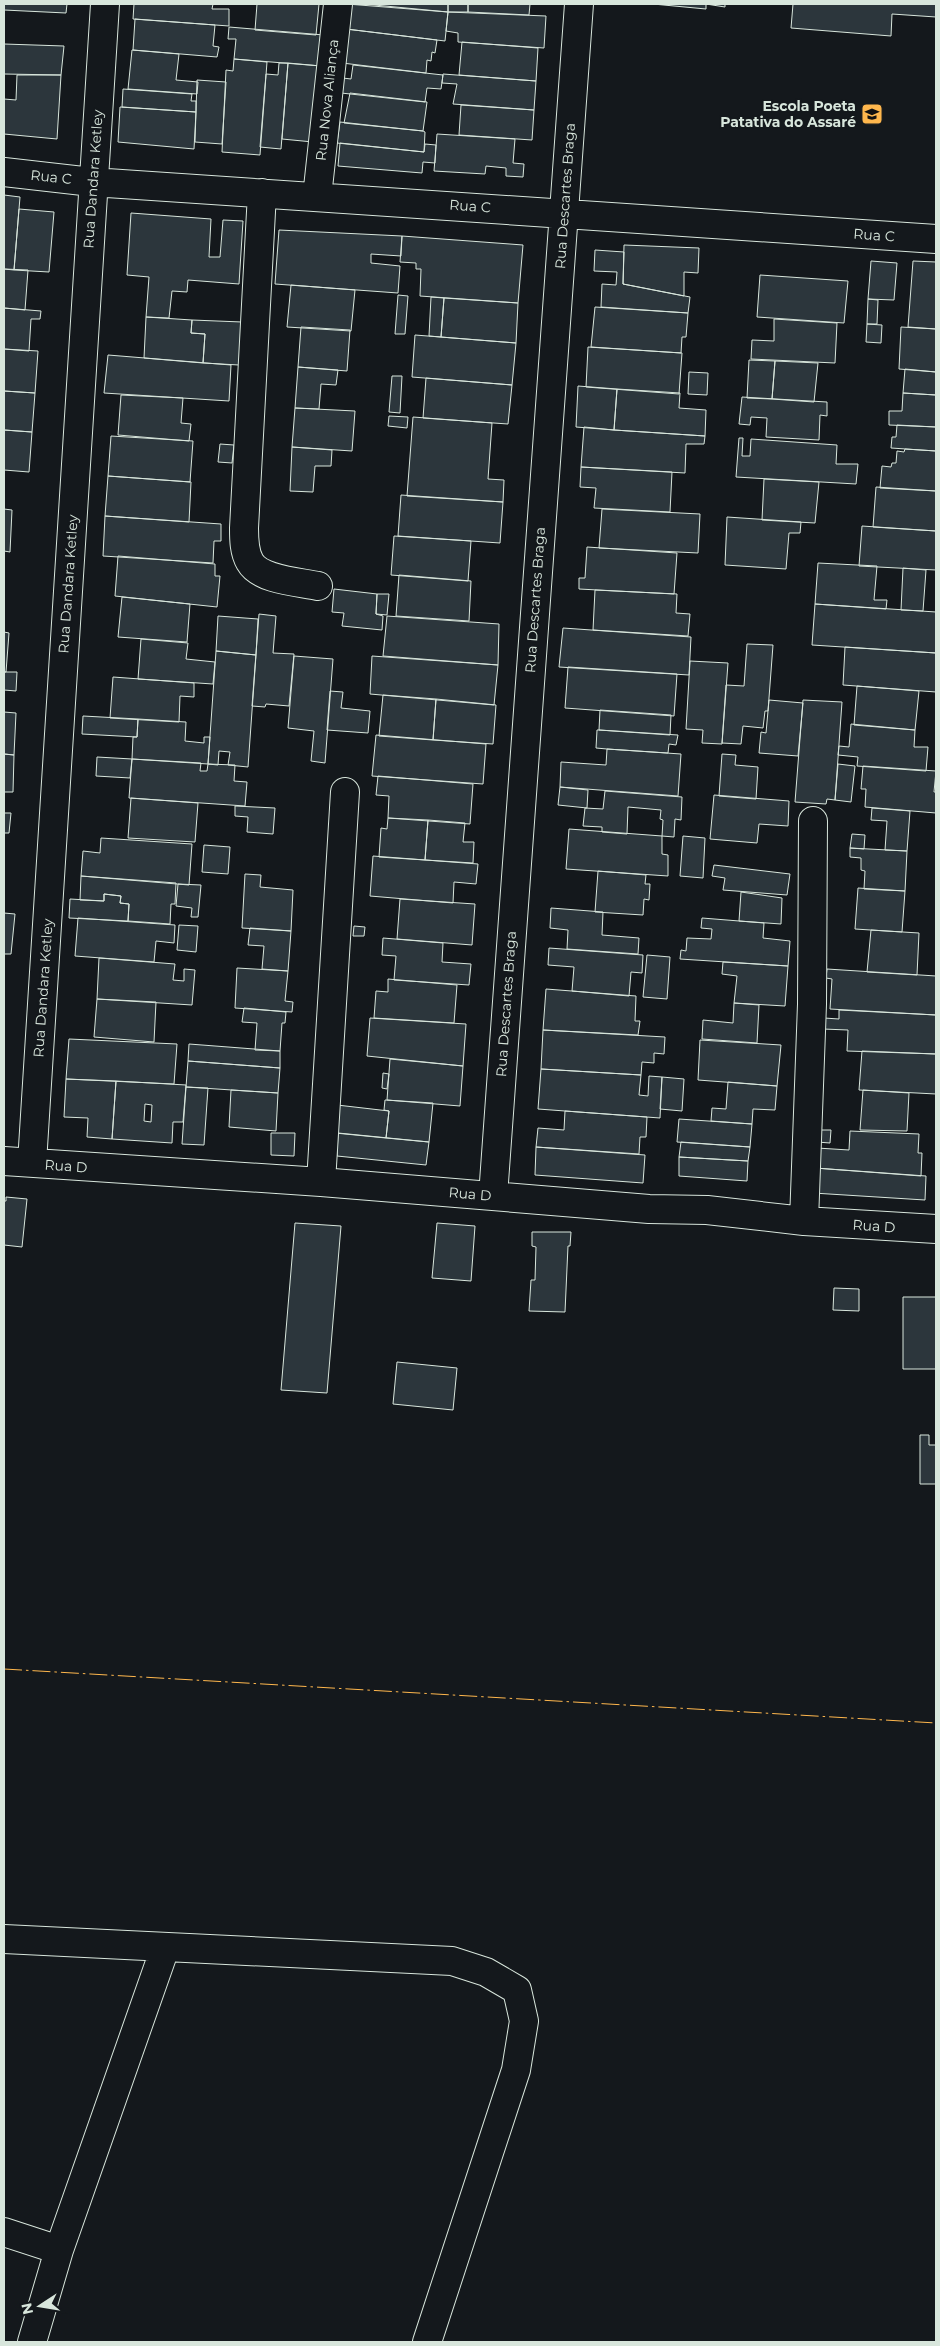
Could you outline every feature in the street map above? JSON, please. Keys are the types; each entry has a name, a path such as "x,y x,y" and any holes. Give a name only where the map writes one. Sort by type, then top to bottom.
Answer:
{"street":[{"name":"Rua Dandara Ketley","path":"32,1163 92,182 105,4"},
{"name":"Rua Nova Aliança","path":"317,197 338,4"},
{"name":"Rua Descartes Braga","path":"493,1196 579,4"},
{"name":"Rua C","path":"4,172 92,182 563,212 936,239"},
{"path":"262,193 244,528 245,548 250,563 261,574 318,586"},
{"path":"321,1182 344,792"},
{"path":"804,1221 812,1004 813,821"},
{"name":"Rua D","path":"4,1161 321,1182 649,1209 707,1210 804,1221 936,1228"},
{"path":"4,1939 452,1961 486,1972 517,1990 524,2021 516,2070 426,2342"},
{"path":"32,2342 59,2250 165,1948"},
{"path":"4,2232 59,2250"}],"building":[{"path":"4,4 67,4 66,13 4,10"},
{"path":"134,4 213,4 212,9 229,9 229,26 133,19"},
{"path":"257,4 319,4 316,35 255,30"},
{"path":"347,4 448,12 445,41 346,29"},
{"path":"364,4 448,4 448,12"},
{"path":"448,4 468,4 468,12 448,12"},
{"path":"468,4 530,4 529,15 468,12"},
{"path":"653,4 706,4 706,9"},
{"path":"706,4 725,4 725,7"},
{"path":"793,4 936,4 936,17 892,14 891,36 791,28"},
{"path":"448,12 546,16 544,48 458,42 458,33 446,31"},
{"path":"135,19 215,25 213,46 219,47 217,57 133,50"},
{"path":"229,27 324,35 321,66 234,59 236,39 228,39"},
{"path":"346,29 437,40 435,53 432,52 431,61 427,60 426,73 342,63"},
{"path":"462,42 538,48 536,81 459,75"},
{"path":"4,44 64,46 61,75 4,74"},
{"path":"132,50 179,54 176,80 198,82 197,94 128,89"},
{"path":"234,59 267,62 260,155 222,152 226,70 233,71"},
{"path":"279,63 288,63 281,149 260,147 266,74 278,75"},
{"path":"288,63 321,66 313,142 282,139"},
{"path":"353,65 443,75 441,89 427,88 425,102 341,93 343,78 351,79"},
{"path":"443,74 536,81 534,110 453,104 457,84 442,83"},
{"path":"17,75 61,75 57,139 4,134 4,99 16,100"},
{"path":"197,80 226,82 222,144 195,142"},
{"path":"123,89 192,94 191,101 196,101 196,112 122,107"},
{"path":"350,93 427,102 423,131 344,123"},
{"path":"461,105 534,110 532,140 459,135"},
{"path":"120,107 196,112 194,149 118,142"},
{"path":"340,122 423,131 425,132 424,152 337,143"},
{"path":"437,134 515,139 513,163 524,164 523,177 506,176 506,168 486,166 485,174 434,171"},
{"path":"340,143 424,152 425,144 436,145 435,163 423,162 422,173 338,166"},
{"path":"4,195 20,197 14,270 4,269"},
{"path":"19,209 54,212 49,272 14,270"},
{"path":"131,213 211,219 209,257 220,257 223,220 243,221 239,284 188,280 187,292 172,291 169,318 146,317 149,277 127,275"},
{"path":"279,230 402,236 401,256 371,254 371,263 400,266 398,293 275,284"},
{"path":"402,236 523,245 518,303 420,296 421,269 416,269 416,263 400,262"},
{"path":"624,245 699,248 698,273 684,272 684,296 623,284"},
{"path":"595,250 624,252 623,284 690,297 688,313 601,307 602,284 616,285 617,272 594,271"},
{"path":"871,261 897,263 894,300 868,299"},
{"path":"913,261 936,262 936,329 908,327"},
{"path":"4,269 28,270 25,310 4,308"},
{"path":"760,275 848,281 844,323 757,317"},
{"path":"291,285 355,290 351,331 287,327"},
{"path":"398,295 408,296 405,334 395,334"},
{"path":"431,297 444,298 441,337 429,336"},
{"path":"444,298 518,303 516,343 441,337"},
{"path":"868,299 878,300 877,324 867,324"},
{"path":"595,307 688,313 686,337 682,337 681,353 591,347"},
{"path":"4,308 41,311 40,319 31,319 29,351 4,349"},
{"path":"146,317 192,320 191,333 205,334 203,363 144,358"},
{"path":"774,319 837,323 835,363 751,359 752,340 774,341"},
{"path":"192,320 242,322 239,365 203,363 205,334 191,333"},
{"path":"867,324 882,325 881,343 866,342"},
{"path":"301,327 350,330 347,371 298,367"},
{"path":"901,327 936,329 936,372 899,369"},
{"path":"415,335 516,343 512,385 412,377"},
{"path":"588,347 682,353 679,394 586,387"},
{"path":"4,349 38,351 35,393 4,391"},
{"path":"108,355 231,365 229,401 104,393"},
{"path":"749,360 775,361 772,399 747,398"},
{"path":"775,361 818,363 814,402 772,399"},
{"path":"298,367 338,370 336,385 321,384 319,409 295,408"},
{"path":"905,369 936,372 936,395 903,393"},
{"path":"689,372 708,373 707,395 688,394"},
{"path":"392,376 402,376 400,413 389,412"},
{"path":"426,378 512,385 508,424 423,418"},
{"path":"578,386 617,389 614,430 576,427"},
{"path":"617,389 680,393 679,408 706,410 705,436 614,430"},
{"path":"4,391 35,393 32,432 4,430"},
{"path":"903,393 936,395 936,427 889,425 889,411 902,411"},
{"path":"121,395 183,398 181,423 191,424 189,441 118,435"},
{"path":"742,397 827,402 827,416 820,415 819,440 766,437 767,418 751,417 750,425 739,424"},
{"path":"295,408 355,411 352,451 292,447"},
{"path":"389,416 408,417 407,428 388,426"},
{"path":"413,417 492,423 488,479 504,480 503,502 407,496"},
{"path":"897,425 936,427 936,451 891,448 892,437 896,437"},
{"path":"584,427 705,436 704,444 686,444 685,473 581,467"},
{"path":"4,430 32,432 29,472 4,470"},
{"path":"111,436 193,441 190,482 108,476"},
{"path":"739,438 743,438 742,456 750,456 751,439 837,445 836,464 858,464 856,484 736,477"},
{"path":"220,444 234,445 232,463 218,462"},
{"path":"292,447 332,450 331,466 315,466 313,492 290,491"},
{"path":"905,449 936,451 936,491 880,488 882,466 891,467 892,463 896,463 897,451 904,452"},
{"path":"581,467 672,472 670,512 594,508 596,488 580,487"},
{"path":"108,476 191,482 189,522 105,516"},
{"path":"764,479 819,482 815,523 762,520"},
{"path":"876,487 936,491 936,531 873,527"},
{"path":"401,495 503,502 500,543 398,536"},
{"path":"4,509 12,510 10,552 4,551"},
{"path":"602,509 700,514 698,553 599,548"},
{"path":"105,516 221,524 221,541 214,541 213,563 103,556"},
{"path":"727,517 801,522 800,533 789,533 786,569 725,565"},
{"path":"862,526 936,531 936,570 859,566"},
{"path":"394,536 471,541 468,581 391,575"},
{"path":"587,547 677,553 674,594 579,589 579,578 585,578"},
{"path":"118,556 215,564 215,576 220,576 217,607 115,596"},
{"path":"818,563 877,566 874,600 887,600 886,609 815,604"},
{"path":"903,568 926,570 923,611 901,610"},
{"path":"399,575 471,581 469,621 396,616"},
{"path":"334,589 377,594 376,614 383,616 382,630 342,626 344,613 332,612"},
{"path":"595,590 677,594 676,613 690,614 688,636 593,630"},
{"path":"377,594 389,594 387,615 376,614"},
{"path":"122,597 190,604 187,642 118,637"},
{"path":"815,604 936,612 936,653 812,645"},
{"path":"259,614 276,616 273,653 294,654 289,706 266,704 265,707 252,706"},
{"path":"218,616 258,619 256,655 216,651"},
{"path":"387,616 499,624 498,665 383,656"},
{"path":"563,628 691,637 689,675 559,667"},
{"path":"4,632 9,633 6,672 4,672"},
{"path":"141,639 188,643 186,659 215,662 213,684 138,679"},
{"path":"747,644 773,645 768,711 765,711 763,728 743,726 741,744 722,743 726,685 744,686"},
{"path":"845,647 936,653 936,692 843,685"},
{"path":"216,651 256,655 248,767 228,765 230,752 219,751 218,765 208,764"},
{"path":"294,656 333,659 325,763 311,761 314,731 288,728"},
{"path":"372,656 498,665 494,705 370,694"},
{"path":"690,661 728,663 722,744 702,743 703,730 686,729"},
{"path":"568,667 677,674 674,716 565,708"},
{"path":"4,672 17,672 16,691 4,690"},
{"path":"113,677 194,683 194,697 180,696 179,722 110,718"},
{"path":"857,686 919,691 915,730 854,725"},
{"path":"330,691 343,692 341,708 370,711 368,733 327,730"},
{"path":"383,695 436,699 433,740 379,736"},
{"path":"436,699 496,705 493,744 433,740"},
{"path":"769,700 803,703 798,756 759,753 761,732 766,733"},
{"path":"803,700 842,702 835,800 827,799 826,804 795,802"},
{"path":"600,710 671,715 670,735 599,730"},
{"path":"4,712 16,713 14,755 4,754"},
{"path":"83,716 138,719 137,737 82,734"},
{"path":"138,719 186,722 185,741 204,743 204,737 210,737 208,764 132,759 133,737 137,737"},
{"path":"851,724 915,730 914,747 928,747 926,771 857,766 858,757 838,755 839,746 849,747"},
{"path":"597,730 678,735 676,745 669,744 668,753 596,748"},
{"path":"376,735 486,744 483,784 372,776"},
{"path":"607,749 681,754 678,796 560,787 561,762 606,765"},
{"path":"4,754 14,755 13,792 4,792"},
{"path":"722,754 736,755 735,765 758,767 756,799 719,796"},
{"path":"97,757 132,759 130,778 96,776"},
{"path":"132,759 201,763 200,771 207,771 208,764 235,765 234,781 247,782 245,806 129,798"},
{"path":"838,764 855,766 851,802 835,800"},
{"path":"863,766 936,771 934,792 936,792 936,813 865,807 866,789 861,789"},
{"path":"378,776 473,784 470,824 388,818 389,796 376,795"},
{"path":"560,787 588,790 587,808 558,805"},
{"path":"605,791 682,797 681,820 675,819 674,837 662,836 663,820 660,819 661,810 628,807 627,834 602,832 602,827 583,826 585,808 603,809"},
{"path":"714,795 789,801 788,826 759,824 757,843 710,839"},
{"path":"131,798 198,803 195,842 128,838"},
{"path":"235,806 275,808 273,834 247,832 248,817 235,816"},
{"path":"872,808 910,811 907,851 885,850 887,821 871,820"},
{"path":"4,813 11,813 9,833 4,833"},
{"path":"388,818 428,820 425,860 379,857 381,828 387,829"},
{"path":"428,820 465,823 463,842 474,842 473,863 425,860"},
{"path":"569,829 662,836 662,854 668,855 668,876 566,869"},
{"path":"852,834 865,835 864,849 850,848"},
{"path":"683,836 705,838 703,878 680,876"},
{"path":"101,838 192,844 189,885 81,876 83,851 100,853"},
{"path":"204,845 230,847 228,874 202,872"},
{"path":"850,848 907,851 905,891 864,889 865,871 861,870 861,858 850,857"},
{"path":"373,856 478,864 476,884 454,882 453,903 370,896"},
{"path":"714,865 790,874 787,895 723,890 725,878 712,876"},
{"path":"598,871 646,875 645,884 650,884 649,900 644,899 643,915 595,912"},
{"path":"245,874 261,875 260,887 293,890 291,931 242,928"},
{"path":"81,876 176,883 175,904 171,904 170,924 128,921 129,904 120,903 121,896 104,894 104,901 80,900"},
{"path":"178,884 201,885 198,917 191,917 192,908 176,906"},
{"path":"858,888 905,891 902,932 855,929"},
{"path":"741,892 782,898 781,924 739,921"},
{"path":"104,894 121,896 120,903 129,904 128,921 69,918 70,899 104,901"},
{"path":"400,899 475,904 472,945 397,939"},
{"path":"551,908 603,912 602,935 639,938 638,954 567,949 568,930 550,928"},
{"path":"4,913 15,914 11,954 4,954"},
{"path":"78,918 175,925 174,943 156,941 154,962 75,956"},
{"path":"702,918 764,923 763,938 790,941 788,966 680,959 681,950 686,951 687,938 711,939 712,929 701,928"},
{"path":"179,925 198,926 196,952 177,950"},
{"path":"354,926 365,927 364,936 353,936"},
{"path":"250,928 291,931 288,971 262,969 264,946 248,945"},
{"path":"871,930 919,933 917,975 867,972"},
{"path":"383,938 443,943 442,962 471,964 469,985 394,980 396,956 382,955"},
{"path":"549,948 643,955 642,973 631,972 629,996 572,991 574,967 548,965"},
{"path":"647,955 670,957 667,999 643,997"},
{"path":"99,958 175,964 173,980 184,981 184,969 195,970 192,1005 97,999"},
{"path":"723,962 788,966 785,1006 734,1003 737,976 722,974"},
{"path":"237,968 288,971 285,1001 293,1002 292,1012 235,1008"},
{"path":"827,969 936,976 936,1015 830,1009 832,979 826,978"},
{"path":"388,979 457,985 454,1023 374,1018 376,991 388,992"},
{"path":"546,989 636,996 635,1021 640,1021 638,1035 543,1030"},
{"path":"97,999 156,1002 154,1042 94,1037"},
{"path":"734,1003 759,1005 757,1043 702,1039 703,1020 733,1023"},
{"path":"244,1008 286,1012 285,1023 282,1023 280,1051 255,1050 257,1023 242,1022"},
{"path":"839,1010 936,1015 936,1054 847,1051 848,1030 823,1029 824,1018 839,1019"},
{"path":"370,1018 466,1024 463,1066 367,1056"},
{"path":"543,1030 665,1037 664,1054 654,1053 654,1063 642,1062 641,1075 541,1069"},
{"path":"69,1039 177,1044 174,1084 66,1079"},
{"path":"700,1040 781,1045 777,1086 698,1080"},
{"path":"189,1044 280,1051 280,1068 188,1061"},
{"path":"862,1051 936,1054 936,1094 859,1090"},
{"path":"390,1059 463,1066 460,1106 387,1100"},
{"path":"188,1061 280,1068 278,1093 186,1087"},
{"path":"541,1069 641,1075 639,1095 648,1096 649,1076 662,1077 660,1118 538,1109"},
{"path":"383,1073 389,1074 387,1089 382,1088"},
{"path":"662,1077 684,1079 682,1111 660,1109"},
{"path":"66,1079 116,1081 112,1139 87,1137 88,1118 64,1117"},
{"path":"116,1081 186,1085 183,1122 173,1122 172,1143 112,1139","holes":["145,1104 152,1105 151,1122 144,1121"]},
{"path":"728,1082 777,1086 775,1110 753,1109 752,1124 711,1121 712,1108 726,1109"},
{"path":"186,1087 208,1088 204,1145 182,1144"},
{"path":"231,1090 278,1093 276,1131 229,1127"},
{"path":"863,1090 909,1093 907,1131 860,1130"},
{"path":"385,1100 433,1103 429,1142 386,1138 389,1111 384,1110"},
{"path":"337,1105 389,1111 386,1138 335,1133"},
{"path":"565,1111 647,1117 646,1137 640,1137 639,1154 536,1147 538,1128 564,1130"},
{"path":"679,1119 752,1124 750,1147 677,1142"},
{"path":"818,1130 831,1130 830,1143 817,1142"},
{"path":"850,1131 919,1134 918,1153 922,1153 921,1176 815,1168 817,1148 849,1150"},
{"path":"271,1133 295,1133 294,1156 271,1155"},
{"path":"338,1133 429,1142 426,1165 337,1156"},
{"path":"681,1142 750,1147 748,1161 679,1157"},
{"path":"536,1147 645,1155 643,1183 535,1175"},
{"path":"679,1157 748,1161 747,1181 679,1176"},
{"path":"815,1168 926,1176 925,1200 813,1193"},
{"path":"6,1197 27,1199 22,1247 4,1245 4,1201 6,1201"},
{"path":"295,1223 341,1226 327,1393 281,1390"},
{"path":"437,1223 475,1226 471,1281 432,1278"},
{"path":"532,1232 571,1232 570,1246 568,1246 565,1312 529,1311 531,1280 535,1280 536,1247 532,1246"},
{"path":"834,1288 859,1289 859,1311 833,1310"},
{"path":"903,1297 936,1297 936,1369 903,1369"},
{"path":"397,1362 457,1368 453,1410 393,1404"},
{"path":"920,1435 929,1435 929,1445 936,1445 936,1484 920,1484"}],"power":[{"path":"4,1669 936,1723"}],"place":[{"name":"Escola Poeta Patativa do Assaré","path":"872,114"}]}
